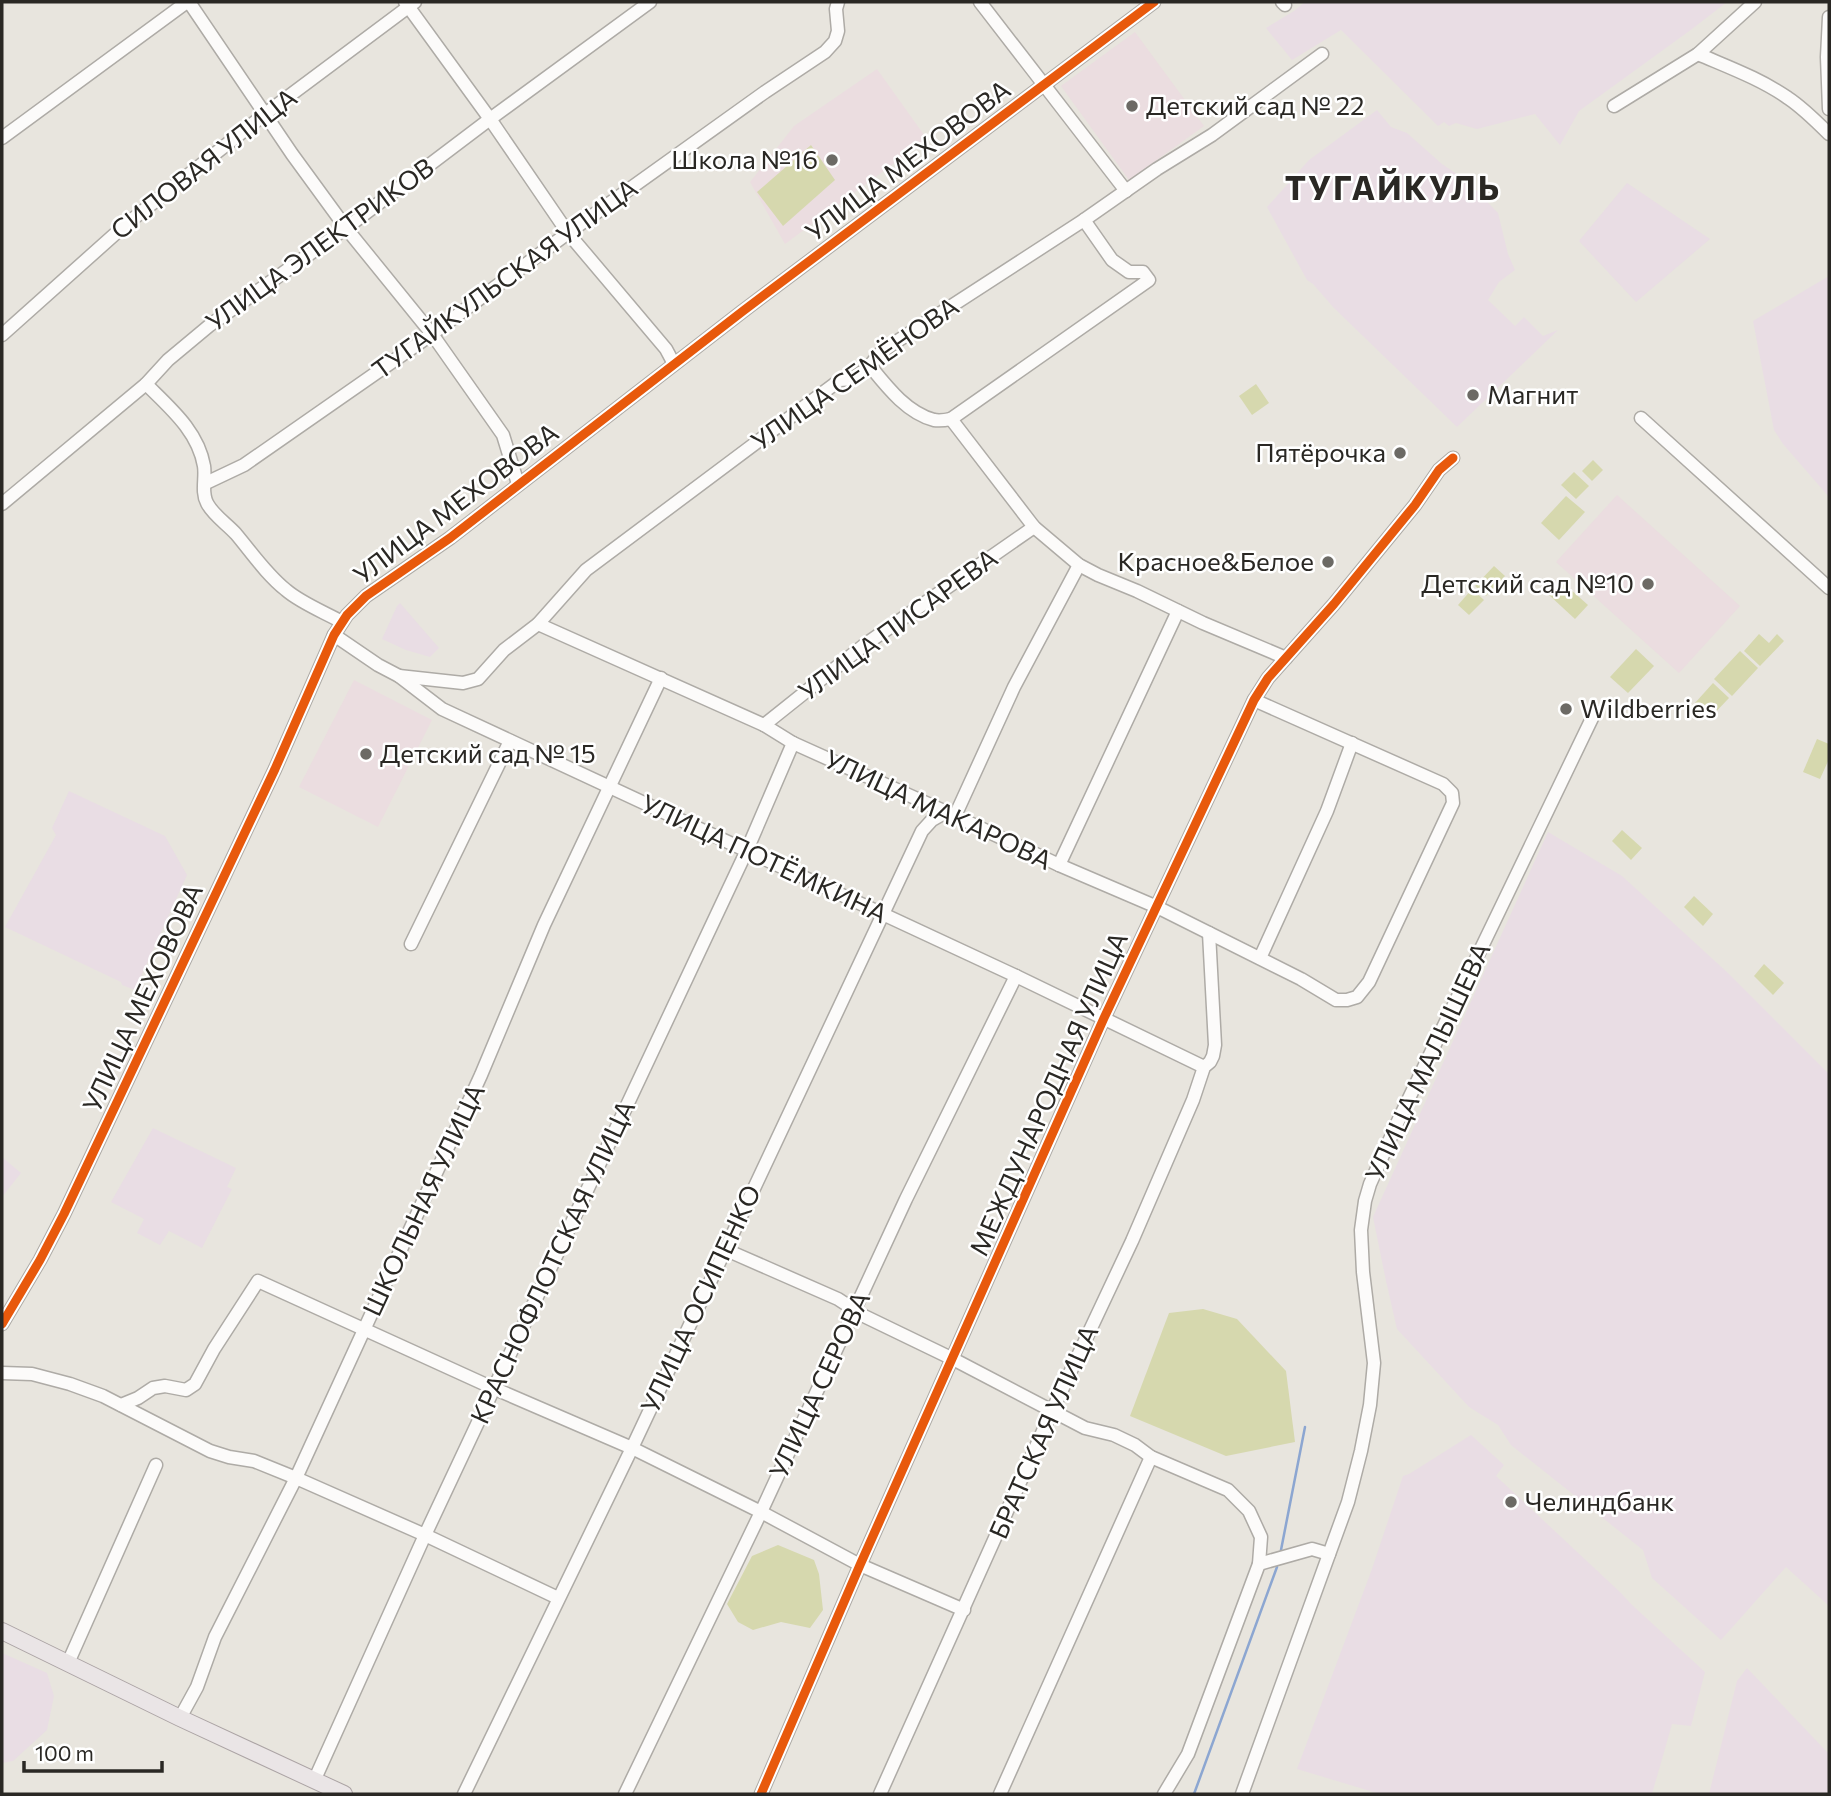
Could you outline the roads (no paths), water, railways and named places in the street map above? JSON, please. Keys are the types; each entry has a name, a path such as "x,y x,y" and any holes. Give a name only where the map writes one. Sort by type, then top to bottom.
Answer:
{"main road":[{"path":"2,1631 344,1794"}],"street":[{"path":"2,138 188,2 346,228 432,334 503,435 518,484"},
{"name":"УЛИЦА ЭЛЕКТРИКОВ","path":"2,504 146,384 167,360 210,325 346,228 650,2"},
{"name":"ТУГАЙКУЛЬСКАЯ УЛИЦА","path":"206,483 244,465 432,334 765,92 825,52 835,41 838,30 838,2"},
{"path":"980,2 1126,191"},
{"name":"УЛИЦА МЕХОВОВА","path":"2,1324 66,1210 342,622 366,596 450,538 674,364 1154,2"},
{"path":"1615,106 1698,54 1755,2"},
{"path":"409,3 568,233 666,349 674,364"},
{"name":"СИЛОВАЯ УЛИЦА","path":"2,335 124,226 409,3"},
{"path":"1829,17 1829,109"},
{"name":"УЛИЦА СЕМЁНОВА","path":"399,676 463,683 478,679 504,650 538,624 586,570 840,380 851,380 870,366 883,351 1212,135 1322,54"},
{"path":"1698,54 1757,80 1786,97 1811,115 1829,134"},
{"path":"870,366 893,394 920,414 936,421 951,419 1149,280 1143,272 1129,272 1112,260 1084,220"},
{"path":"146,384 192,434 204,464 204,494 209,506 287,591 342,622"},
{"path":"1641,418 1829,588"},
{"path":"951,419 1034,527 1079,565 1286,658"},
{"name":"МЕЖДУНАРОДНАЯ УЛИЦА","path":"761,1794 860,1564 1104,1018 1254,700 1268,678 1415,505 1439,470 1453,458"},
{"name":"УЛИЦА ПИСАРЕВА","path":"764,725 863,646 1034,527"},
{"name":"УЛИЦА ОСИПЕНКО","path":"464,1794 632,1448 922,831 932,820 950,814 1079,565"},
{"path":"1059,865 1178,611"},
{"name":"УЛИЦА МАКАРОВА","path":"538,624 764,725 793,743 1059,865 1157,906 1301,979 1336,1000 1357,997 1368,982 1453,803 1452,793 1443,784 1352,743"},
{"name":"УЛИЦА ПОТЁМКИНА","path":"334,635 399,676 442,709 1016,976 1204,1067"},
{"name":"ШКОЛЬНАЯ УЛИЦА","path":"180,1718 197,1687 215,1637 296,1478 365,1329 481,1075 544,925 661,678"},
{"path":"1254,700 1352,743 1327,811 1260,958"},
{"name":"УЛИЦА МАЛЫШЕВА","path":"1242,1794 1348,1502 1362,1451 1374,1363 1363,1272 1362,1230 1370,1184 1595,712"},
{"path":"411,944 510,741"},
{"name":"КРАСНОФЛОТСКАЯ УЛИЦА","path":"314,1780 493,1388 747,850 793,743"},
{"name":"БРАТСКАЯ УЛИЦА","path":"880,1794 1052,1411 1132,1241 1193,1100 1204,1067 1210,1062 1215,1045 1209,933"},
{"name":"УЛИЦА СЕРОВА","path":"625,1794 761,1512 906,1199 1016,976"},
{"path":"724,1249 838,1299 864,1316 1085,1428 1114,1435 1135,1445 1151,1457 1228,1490 1248,1511 1261,1537 1259,1564 1188,1754 1164,1794"},
{"path":"121,1405 153,1388 165,1386 186,1390 195,1384 258,1281 632,1448 860,1564 964,1610"},
{"path":"2,1373 32,1374 71,1384 121,1405 209,1451 254,1461 296,1478 558,1598"},
{"path":"1000,1794 1151,1457"},
{"path":"68,1663 156,1465"},
{"path":"1259,1564 1311,1549 1329,1554"}],"waterway":[{"path":"1281,1550 1305,1427"},
{"path":"1194,1794 1277,1567"}],"place":[{"name":"Детский сад № 22","path":"1132,106"},
{"name":"Школа №16","path":"832,160"},
{"name":"Магнит","path":"1473,395"},
{"name":"Пятёрочка","path":"1400,453"},
{"name":"Красное&Белое","path":"1328,562"},
{"name":"Детский сад №10","path":"1648,584"},
{"name":"Wildberries","path":"1566,709"},
{"name":"Детский сад № 15","path":"366,754"},
{"name":"Челиндбанк","path":"1511,1502"}],"district":[{"name":"ТУГАЙКУЛЬ","path":"1393,188"}]}
